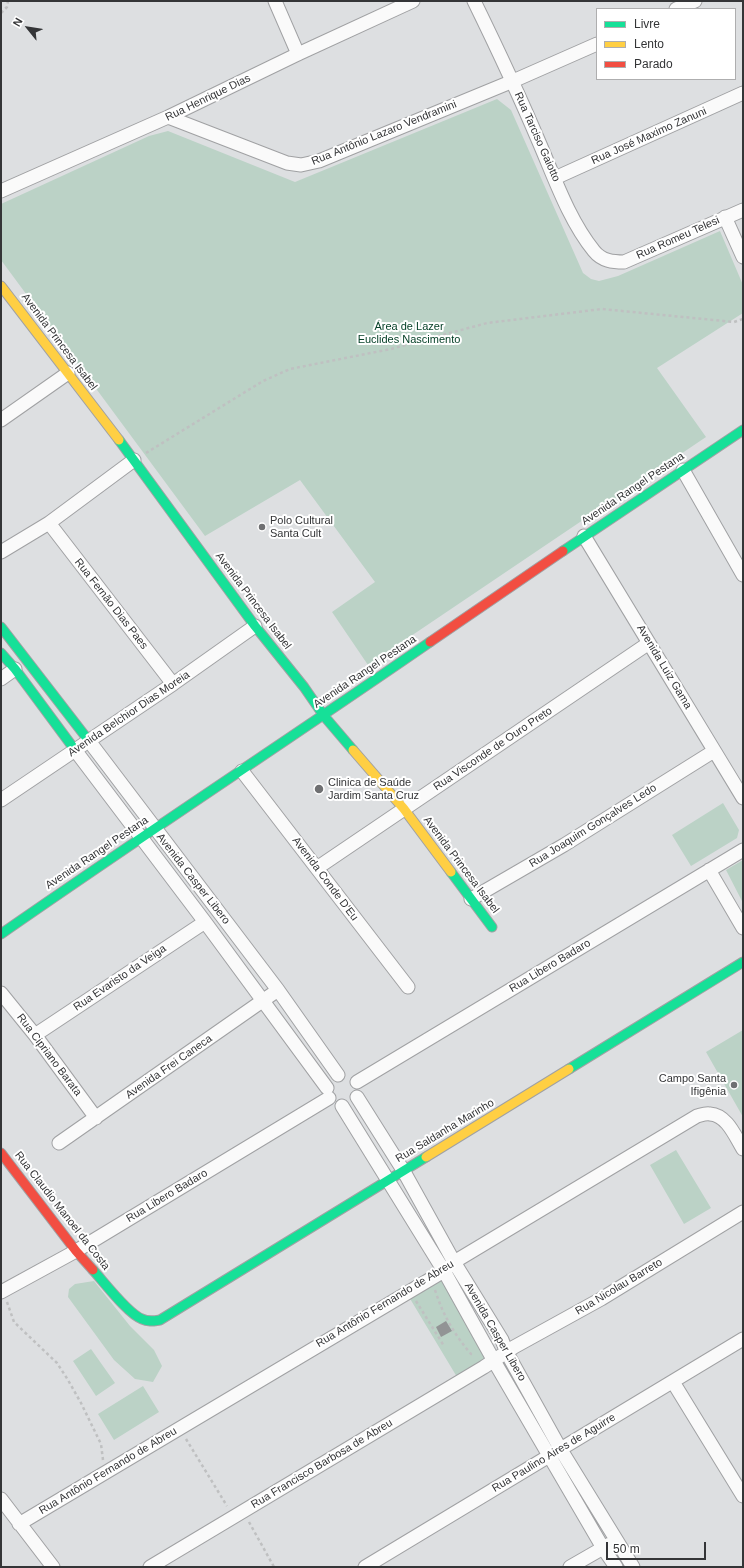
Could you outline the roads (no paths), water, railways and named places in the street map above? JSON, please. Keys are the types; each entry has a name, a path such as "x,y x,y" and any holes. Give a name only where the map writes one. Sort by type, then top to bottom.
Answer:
{"street":[{"path":"275,1 298,54"},
{"name":"Rua Henrique Dias","path":"1,191 168,117 298,54 413,1"},
{"name":"Rua Tarciso Gaiotto","path":"474,1 513,81 575,224 595,252 604,259 612,262"},
{"path":"678,8 695,1"},
{"name":"Rua Antônio Lazaro Vendramini","path":"168,117 287,163 300,165 319,161 513,81 596,44"},
{"name":"Rua José Maximo Zanuni","path":"555,178 743,93"},
{"name":"Rua Romeu Telesi","path":"612,262 624,262 743,210"},
{"path":"725,217 743,257"},
{"name":"Avenida Princesa Isabel","path":"1,286 134,460 255,626 304,687 324,716 404,809 492,927"},
{"path":"1,420 68,373"},
{"name":"Avenida Rangel Pestana","path":"1,934 154,828 324,716 584,536 743,430"},
{"path":"1,552 49,523 134,460"},
{"path":"683,470 743,575"},
{"name":"Rua Fernão Dias Paes","path":"49,523 173,684"},
{"name":"Avenida Luiz Gama","path":"584,536 743,798"},
{"name":"Avenida Belchior Dias Moreia","path":"1,800 173,684 255,626"},
{"name":"Avenida Casper Libero","path":"1,627 89,740 154,828 278,990 338,1075"},
{"name":"Rua Visconde de Ouro Preto","path":"317,868 649,642"},
{"name":"Avenida Casper Libero","path":"1,653 15,669 205,922 328,1093"},
{"path":"1,679 15,669"},
{"name":"Rua Joaquim Gonçalves Ledo","path":"472,899 564,845 714,751"},
{"name":"Avenida Conde D'Eu","path":"242,771 408,987"},
{"name":"Rua Libero Badaro","path":"357,1082 743,850"},
{"path":"710,870 743,928"},
{"name":"Rua Evaristo da Veiga","path":"35,1035 205,922"},
{"name":"Rua Saldanha Marinho","path":"160,1320 743,962"},
{"name":"Avenida Frei Caneca","path":"59,1144 278,990"},
{"name":"Rua Cipriano Barata","path":"1,993 35,1035 96,1118"},
{"path":"338,1075 349,1075 357,1082 359,1092 357,1097 350,1105 342,1106 335,1104 328,1093 330,1081 338,1075"},
{"name":"Rua Libero Badaro","path":"3,1292 76,1251 328,1093"},
{"name":"Avenida Casper Libero","path":"357,1097 403,1170 454,1262 502,1340 555,1453 604,1548 616,1567"},
{"name":"Avenida Casper Libero","path":"342,1106 387,1180 439,1273 494,1361 633,1567"},
{"name":"Rua Antônio Fernando de Abreu","path":"19,1524 105,1474 697,1116 709,1113 720,1117 728,1124 743,1149"},
{"name":"Rua Claudio Manoel da Costa","path":"1,1153 76,1251 129,1310 140,1319 150,1322 160,1320"},
{"name":"Rua Nicolau Barreto","path":"494,1361 507,1352 601,1299 743,1212"},
{"name":"Rua Paulino Aires de Aguirre","path":"365,1567 743,1339"},
{"name":"Rua Francisco Barbosa de Abreu","path":"150,1567 494,1361"},
{"path":"673,1382 743,1496"},
{"path":"1,1499 53,1567"},
{"path":"570,1567 604,1548 615,1540"}],"place":[{"name":"Polo Cultural Santa Cult","path":"262,527"},
{"name":"Clinica de Saúde Jardim Santa Cruz","path":"319,789"},
{"name":"Campo Santa Ifigênia","path":"734,1085"}],"park label":[{"name":"Área de Lazer Euclides Nascimento","path":"409,333"}]}
